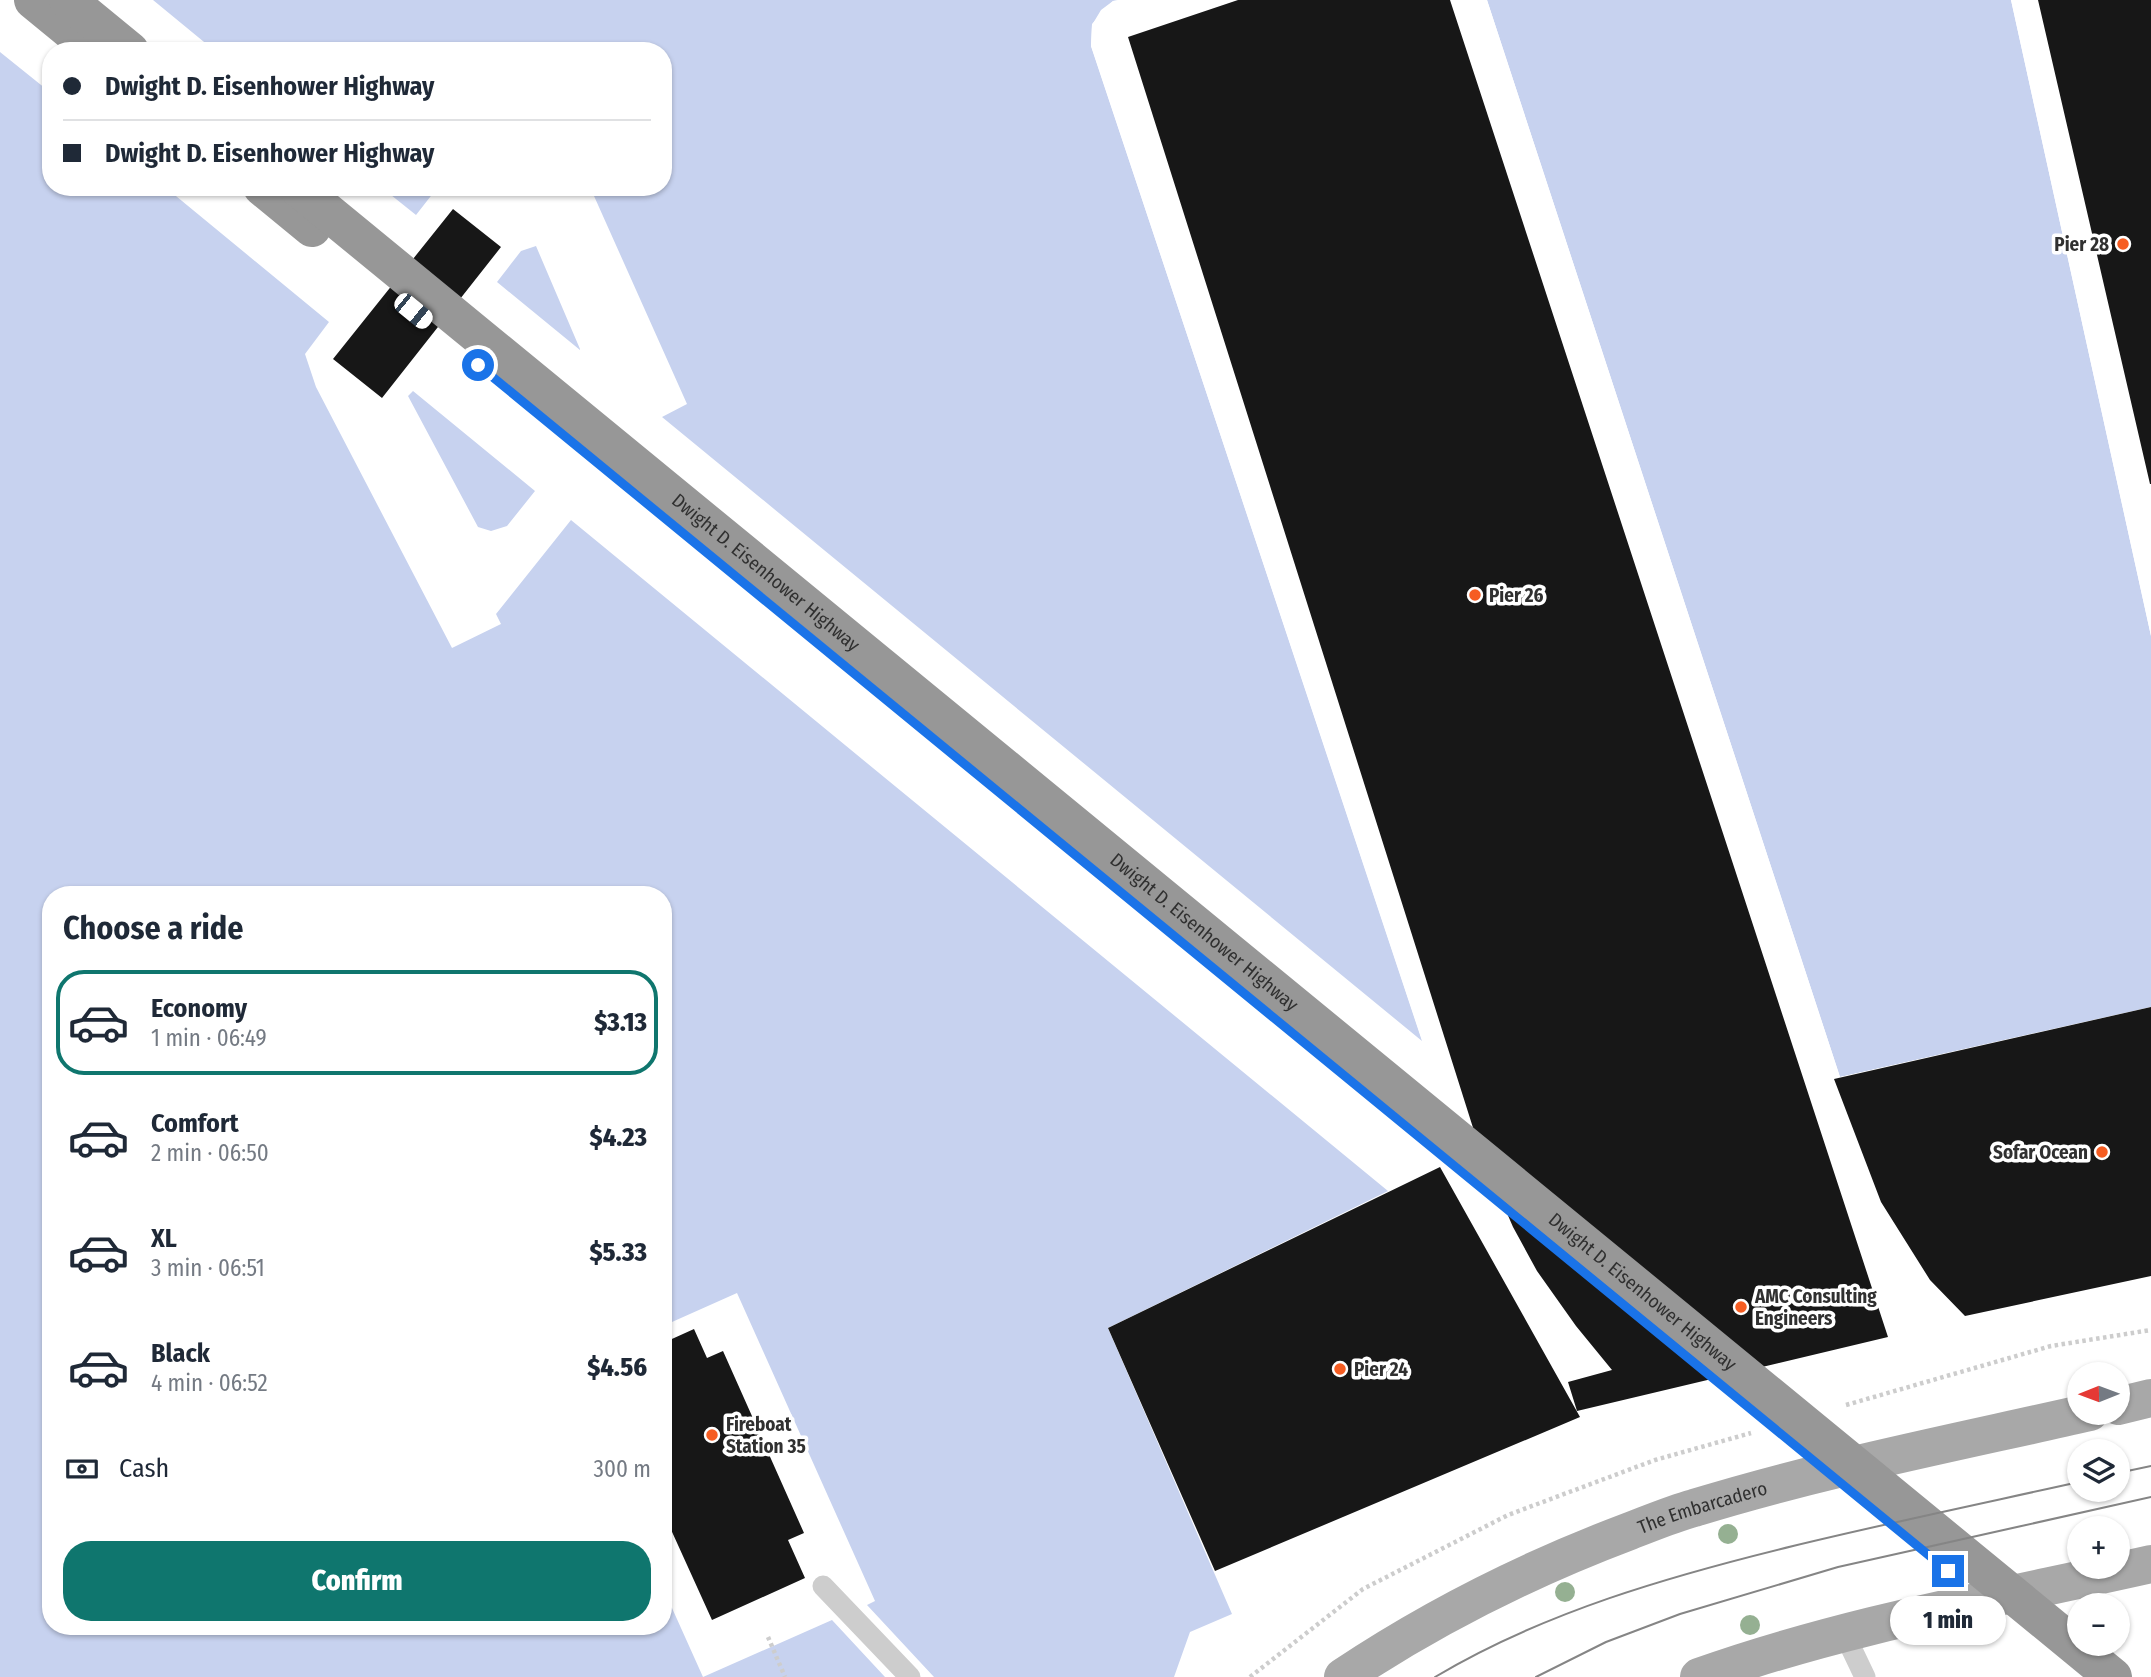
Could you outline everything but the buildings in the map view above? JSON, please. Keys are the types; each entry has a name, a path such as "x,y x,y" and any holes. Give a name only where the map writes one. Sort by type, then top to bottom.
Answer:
{"highway":[{"path":"33,0 84,42"},
{"path":"68,0 119,42"},
{"name":"Dwight D. Eisenhower Highway","path":"273,196 2078,1677"},
{"name":"Dwight D. Eisenhower Highway","path":"308,196 2113,1677"}],"main road":[{"path":"2130,1403 2151,1398"},
{"name":"The Embarcadero","path":"1343,1677 1389,1646 1472,1600 1576,1551 1693,1508 1800,1478 2067,1417"},
{"path":"1699,1677 1740,1662 1844,1633 2151,1564"}],"lane":[{"path":"823,1586 910,1677"},
{"path":"1844,1633 1866,1677"}],"path":[{"path":"768,1637 785,1677"}],"water":[{"path":"0,0 1118,0 1113,1 1092,24 1091,46 1461,1157 1108,1328 1232,1614 1190,1632 1174,1677 0,1677"},
{"path":"1487,0 2011,0 2151,636 2151,1007 1840,1077"}],"pier":[{"path":"0,0 153,0 204,42 42,42 42,86 0,52"},
{"path":"1121,0 1103,13 1095,26 1094,45 1465,1157 1113,1329 1218,1570 1215,1571 1108,1328 1388,1191 571,520 496,614 501,624 452,648 316,387 305,354 329,322 176,196 392,196 416,215 431,196 594,196 687,404 662,417 1422,1041 1091,46 1092,25 1101,10 1113,1","holes":["536,246 580,349 497,282 521,251","413,391 535,491 507,526 491,531 478,527 408,396"]},
{"path":"1483,0 1487,0 1840,1077 2151,1007 2151,1010 1837,1079"},
{"path":"2011,0 2015,0 2151,620 2151,636"},
{"path":"737,1293 875,1601 867,1605 934,1677 885,1677 832,1620 703,1677 672,1608 672,1322"}],"tram line":[{"path":"2130,1470 2151,1466"},
{"path":"1435,1677 1520,1633 1654,1583 1793,1546 2067,1485"},
{"path":"1536,1677 1606,1642 1680,1614 1838,1567 2151,1497"}],"place":[{"name":"Pier 28","path":"2123,244"},
{"name":"Pier 26","path":"1475,595"},
{"name":"Sofar Ocean","path":"2102,1152"},
{"name":"AMC Consulting Engineers","path":"1741,1307"},
{"name":"Pier 24","path":"1340,1369"},
{"name":"Fireboat Station 35","path":"712,1435"}],"route":[{"path":"478,365 1948,1571"}]}
